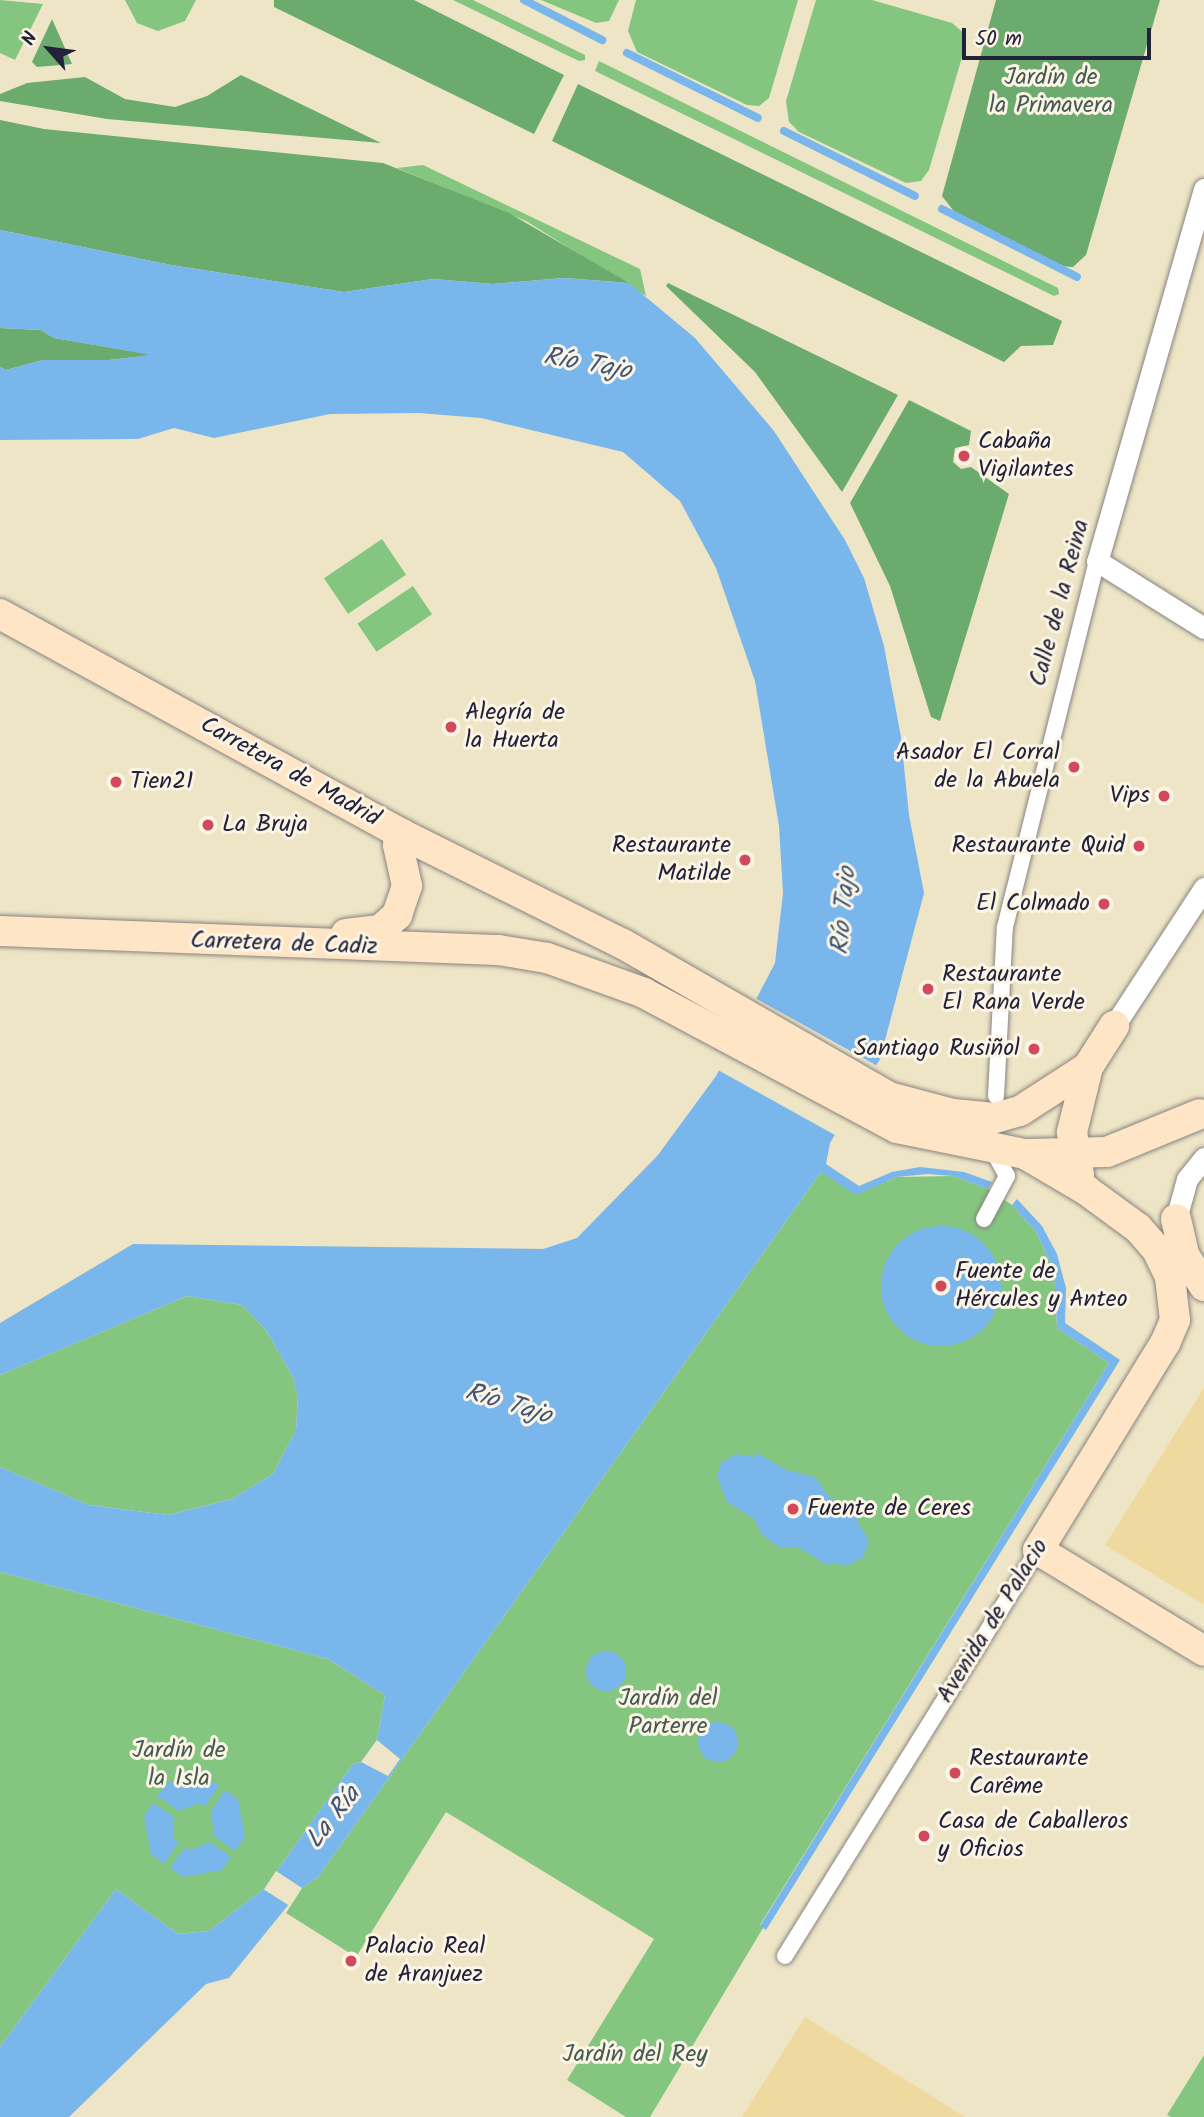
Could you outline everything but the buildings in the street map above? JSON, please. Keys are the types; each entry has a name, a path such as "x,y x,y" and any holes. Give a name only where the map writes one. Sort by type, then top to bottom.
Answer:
{"main road":[{"name":"Carretera de Madrid","path":"0,614 402,834 659,964 738,1028"},
{"path":"323,946 334,935 380,930 392,923 407,886 398,845 402,834"},
{"name":"Carretera de Cadiz","path":"0,931 323,946 499,950 568,964 738,1028"},
{"path":"1086,1190 1073,1156 1075,1110 1088,1067 1114,1026"},
{"path":"738,1028 860,1096 904,1130 1006,1152 1073,1156 1141,1141 1202,1113"},
{"path":"860,1096 995,1118 1043,1100 1088,1067"},
{"path":"1006,1152 1086,1190 1148,1238 1192,1281"},
{"path":"1176,1219 1192,1281"},
{"name":"Avenida de Palacio","path":"1038,1550 1165,1343 1192,1281"},
{"path":"1038,1550 1204,1651"}],"street":[{"name":"Calle de la Reina","path":"996,1096 1006,952 1005,927 1097,561 1204,189"},
{"path":"1097,561 1204,628"},
{"path":"1114,1026 1204,888"},
{"path":"984,1219 1007,1176 1006,1152"},
{"path":"1176,1219 1187,1178 1204,1158"},
{"name":"Avenida de Palacio","path":"785,1956 1038,1550"}],"green space":[{"path":"0,0 43,4 15,60 0,53"},
{"path":"125,0 196,0 185,21 158,31 137,23"},
{"path":"274,0 414,0 564,75 534,134 274,7"},
{"path":"453,0 473,0 585,55 585,60 579,61"},
{"path":"541,0 619,0 609,21 596,23"},
{"path":"636,0 798,0 769,98 759,106 747,105 637,52 628,31"},
{"path":"816,0 872,0 952,23 965,34 965,47 929,170 921,181 906,183 799,132 789,122 786,101"},
{"name":"Jardín de la Primavera","path":"996,0 1160,0 1086,255 1073,267 1059,266 956,214 942,196"},
{"path":"52,19 72,64 37,67 32,62"},
{"path":"599,61 1058,288 1059,294 1054,296 595,71"},
{"path":"241,75 381,143 107,119 0,101 0,94 27,83 85,77 125,99 175,107 207,96"},
{"path":"578,84 1062,321 1053,345 1021,346 1004,362 552,141"},
{"path":"0,120 44,129 383,163 509,213 629,283 564,278 493,284 433,279 344,292 171,265 0,230"},
{"path":"423,165 640,269 646,296 526,221 397,168"},
{"path":"668,283 898,395 842,492 755,372 666,286"},
{"path":"0,328 41,330 54,338 154,355 109,360 43,360 6,370 0,367"},
{"path":"909,400 971,431 969,445 955,448 953,462 961,469 971,467 1009,494 940,721 931,717 890,586 850,503"},
{"path":"382,539 406,575 348,614 324,578"},
{"path":"413,586 432,614 376,652 357,623"},
{"name":"Jardín del Parterre","path":"821,1172 857,1194 897,1177 953,1176 988,1189 1012,1205 1036,1232 1054,1270 1057,1328 1109,1363 760,1925 763,1928 650,2117 626,2117 567,2080 654,1939 446,1812 356,1957 286,1913 302,1888 318,1877"},
{"path":"187,1296 242,1305 266,1330 293,1377 298,1398 296,1430 273,1474 232,1499 168,1515 89,1505 0,1467 0,1375"},
{"name":"Jardín de la Isla","path":"0,1572 328,1659 385,1695 377,1740 361,1762 353,1764 264,1889 209,1931 178,1934 116,1889 0,2047"},
{"path":"1204,2055 1204,2117 1167,2115"}],"sand":[{"path":"1204,1388 1204,1605 1105,1545"},
{"path":"805,2017 965,2117 742,2117"}],"water":[{"path":"0,230 171,265 344,292 433,279 493,284 564,278 629,283 695,338 774,431 845,540 864,578 884,646 901,737 909,815 924,893 880,1059 830,1143 826,1164 859,1186 892,1172 920,1167 964,1172 992,1182 988,1189 953,1176 928,1174 897,1177 856,1195 821,1172 318,1877 302,1888 229,1978 206,1984 69,2117 0,2117 0,2047 116,1889 178,1934 209,1931 264,1889 353,1764 361,1762 377,1740 385,1695 328,1659 0,1572 0,1467 89,1505 168,1515 232,1499 273,1474 296,1430 298,1398 293,1377 266,1330 242,1305 187,1296 0,1375 0,1323 133,1244 543,1249 577,1238 658,1155 716,1076 775,963 783,893 779,826 755,681 716,568 680,501 623,452 481,418 419,413 330,414 214,438 174,428 138,439 0,440 0,367 6,370 43,360 109,360 151,355 54,338 41,330 0,328"},
{"path":"1017,1199 1042,1226 1057,1254 1066,1288 1065,1323 1120,1360 766,1930 760,1926 1109,1363 1057,1328 1054,1270 1036,1232 1012,1205"},
{"name":"Fuente de Hércules y Anteo","path":"941,1226 964,1230 984,1243 997,1263 1001,1286 997,1309 984,1329 964,1342 941,1346 918,1342 898,1329 885,1309 881,1286 885,1263 898,1243 918,1230"},
{"name":"Fuente de Ceres","path":"757,1453 786,1470 815,1477 830,1498 859,1516 857,1521 869,1541 863,1557 846,1566 831,1562 828,1566 800,1548 779,1547 762,1535 754,1519 727,1502 717,1477 721,1463 736,1454 754,1457"},
{"path":"606,1651 620,1657 626,1671 620,1685 606,1691 592,1685 586,1671 592,1657"},
{"path":"718,1722 732,1728 738,1742 732,1756 718,1762 704,1756 698,1742 704,1728"},
{"path":"206,1777 219,1786 204,1807 199,1803 179,1811 157,1796 167,1783"},
{"path":"225,1790 238,1799 245,1837 235,1851 214,1836 211,1811"},
{"path":"153,1803 174,1817 174,1839 179,1842 164,1864 151,1854 144,1816"},
{"path":"210,1842 231,1857 222,1870 183,1877 170,1868 185,1847 190,1850"}],"pier":[{"path":"755,998 877,1065 837,1136 716,1069"},
{"path":"377,1740 400,1759 388,1776 361,1762"},
{"path":"276,1871 302,1888 290,1906 264,1889"}],"waterway":[{"path":"524,0 602,40"},
{"path":"627,53 758,118"},
{"path":"784,131 915,196"},
{"path":"942,209 1077,277"}],"place":[{"name":"Cabaña Vigilantes","path":"964,456"},
{"name":"Alegría de la Huerta","path":"451,727"},
{"name":"Asador El Corral de la Abuela","path":"1074,767"},
{"name":"Tien21","path":"116,782"},
{"name":"Vips","path":"1164,796"},
{"name":"La Bruja","path":"208,825"},
{"name":"Restaurante Quid","path":"1139,846"},
{"name":"Restaurante Matilde","path":"745,860"},
{"name":"El Colmado","path":"1104,904"},
{"name":"Restaurante El Rana Verde","path":"928,989"},
{"name":"Santiago Rusiñol","path":"1034,1049"},
{"name":"Fuente de Hércules y Anteo","path":"941,1286"},
{"name":"Fuente de Ceres","path":"793,1509"},
{"name":"Restaurante Carême","path":"955,1773"},
{"name":"Casa de Caballeros y Oficios","path":"924,1836"},
{"name":"Palacio Real de Aranjuez","path":"351,1961"}],"water label":[{"name":"Río Tajo","path":"587,365"},
{"name":"Río Tajo","path":"845,911"},
{"name":"Río Tajo","path":"508,1405"},
{"name":"La Ría","path":"334,1818"}],"park label":[{"name":"Jardín del Rey","path":"635,2055"}]}
